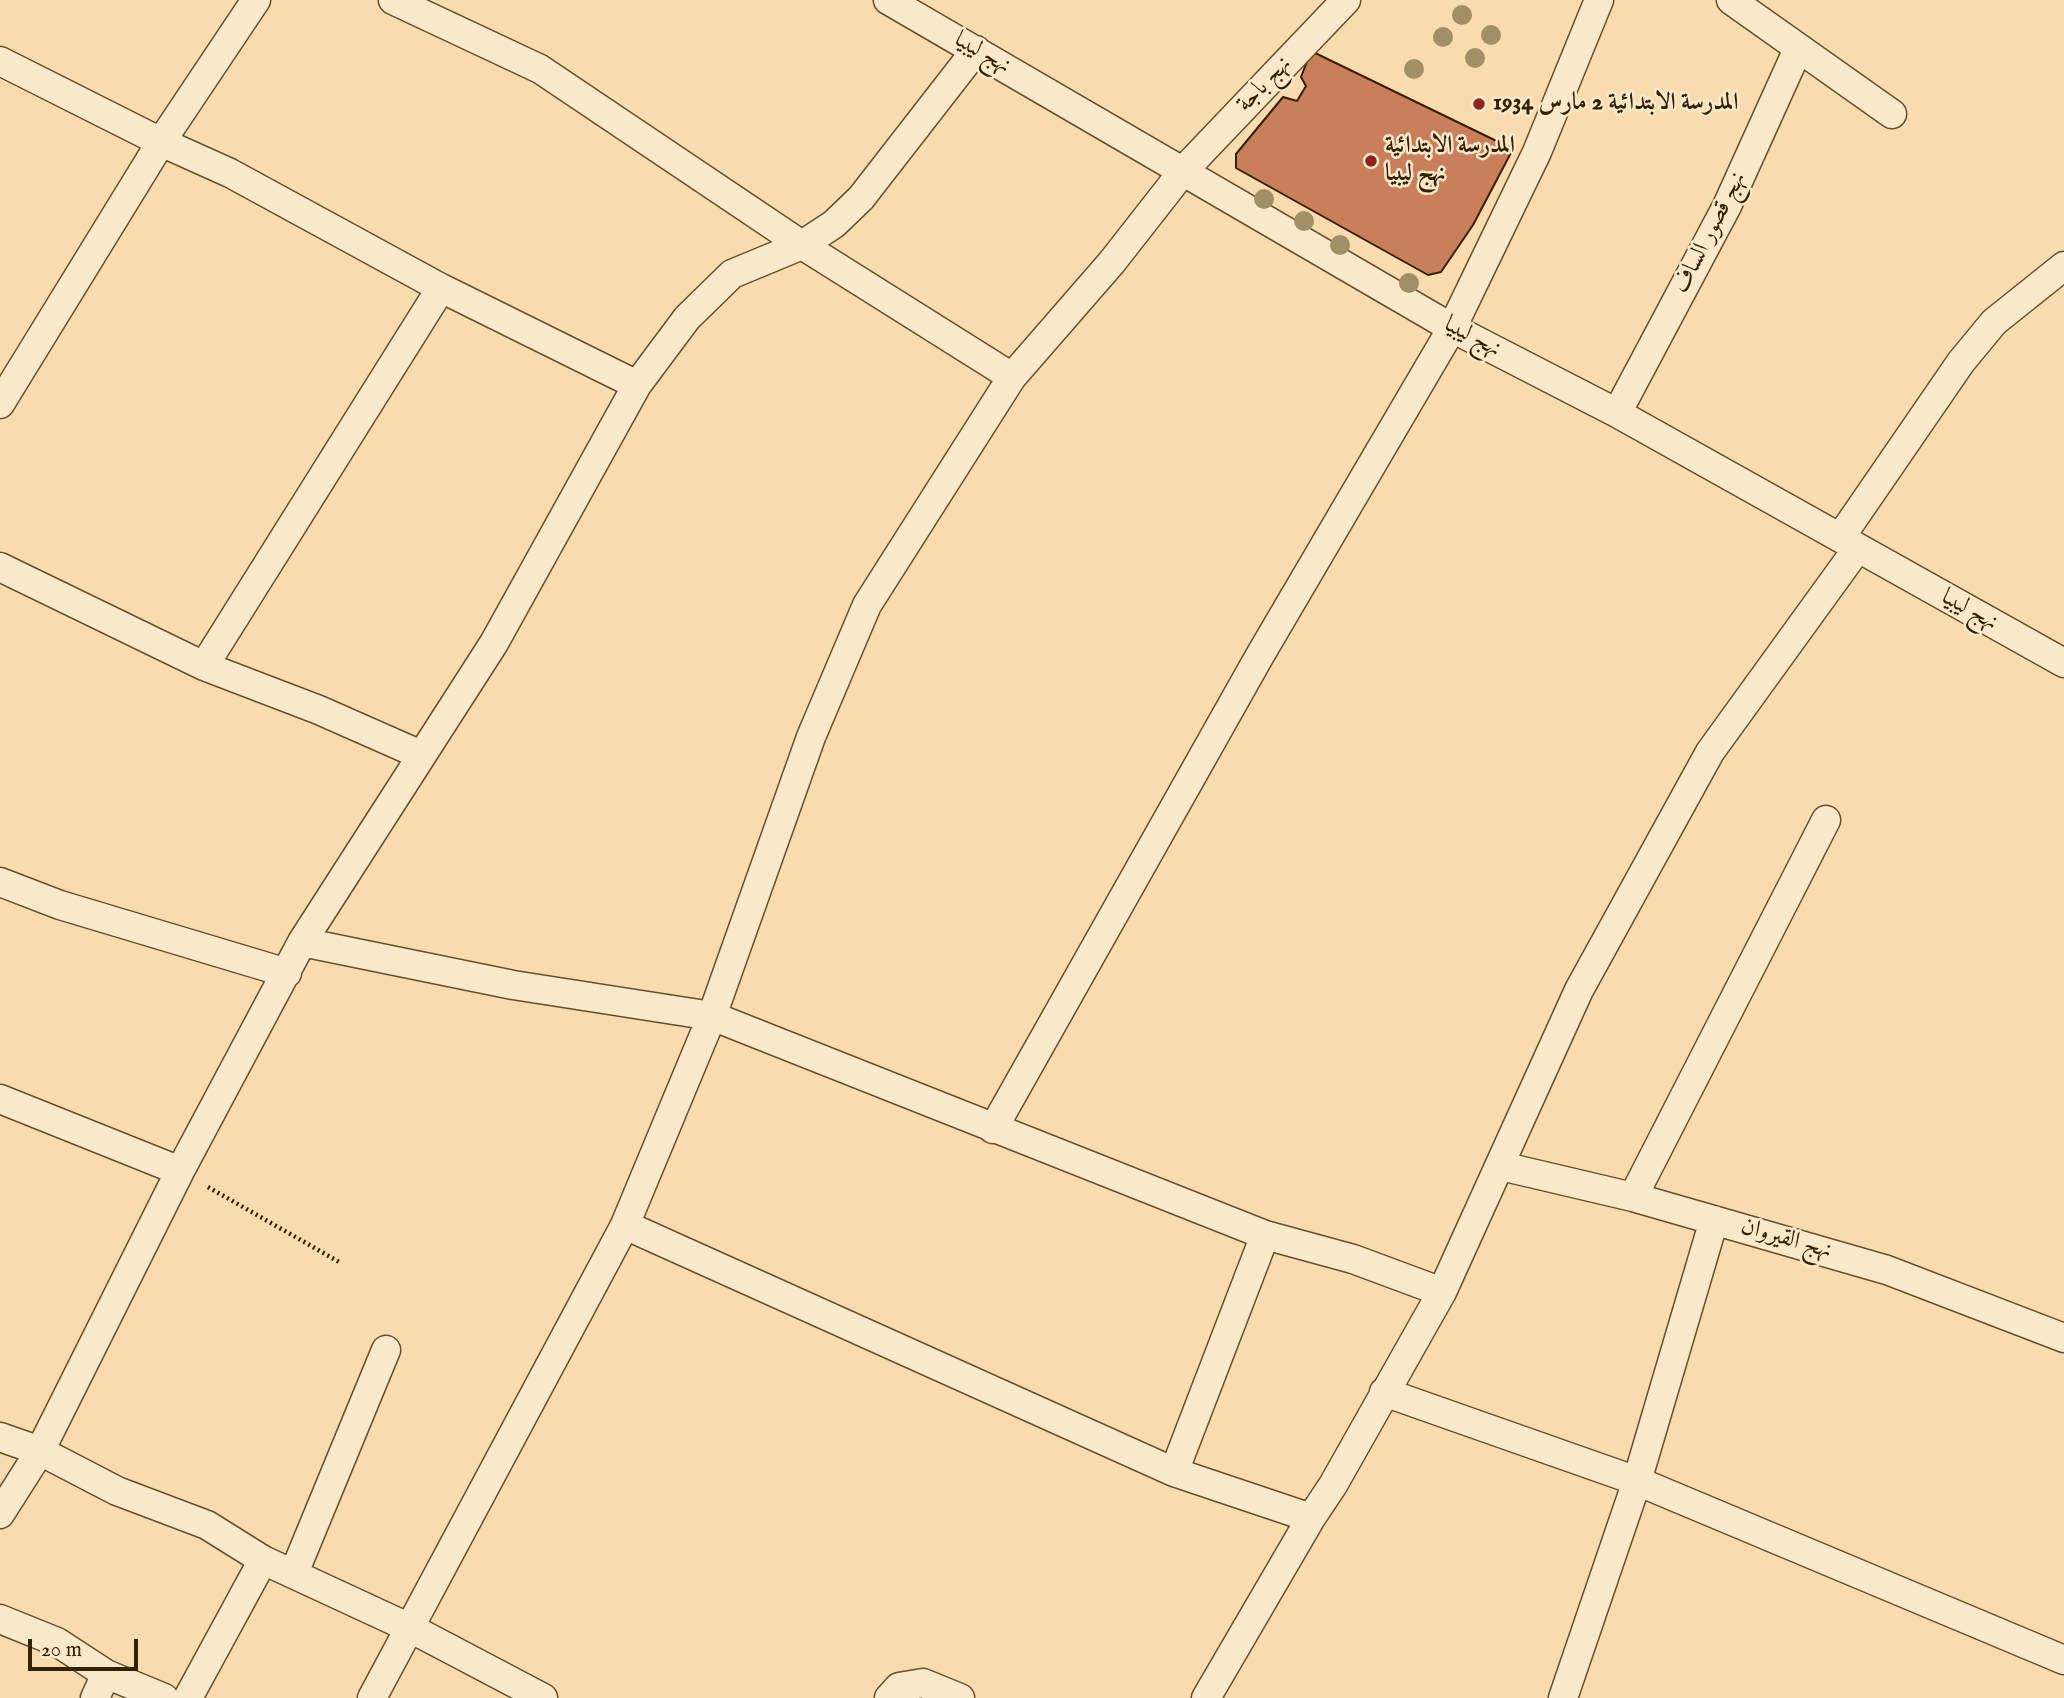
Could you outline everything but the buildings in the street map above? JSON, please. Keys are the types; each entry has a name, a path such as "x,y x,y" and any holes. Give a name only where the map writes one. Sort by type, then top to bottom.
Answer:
{"street":[{"path":"0,404 161,142 256,0"},
{"path":"393,0 540,69 802,245 1012,377"},
{"name":"نهج ليبيا","path":"888,0 1452,328 1618,413 2064,663"},
{"name":"نهج باجة","path":"372,1698 412,1629 625,1226 712,1016 811,737 867,605 1012,377 1112,262 1184,170 1346,0"},
{"path":"992,1129 1259,657 1452,328 1536,152 1599,0"},
{"path":"1731,0 1892,114"},
{"name":"نهج قصور الساف","path":"1618,413 1727,206 1798,49"},
{"path":"0,1514 40,1451 180,1171 302,942 494,643 637,385 687,318 732,274 802,245 834,224 861,198 976,50"},
{"path":"0,61 161,142 230,173 441,288 637,385"},
{"path":"1206,1698 1333,1485 1442,1292 1579,990 1710,752 1848,544 1961,362 1985,332 2064,266"},
{"path":"204,666 441,288"},
{"path":"0,566 204,666 319,710 421,755"},
{"path":"1633,1197 1826,820"},
{"path":"0,882 60,905 287,973"},
{"path":"302,942 513,985 712,1016 1265,1235 1353,1259 1442,1292"},
{"path":"0,1099 180,1171"},
{"name":"نهج القيروان","path":"1501,1166 1633,1197 1887,1270 2064,1338"},
{"path":"1563,1698 1637,1481 1714,1220"},
{"path":"625,1226 1174,1472 1311,1518"},
{"path":"1174,1472 1265,1235"},
{"path":"294,1573 386,1350"},
{"path":"1384,1392 1637,1481 2064,1660"},
{"path":"0,1437 40,1451 117,1491 207,1525 262,1560 412,1629 543,1698"},
{"path":"188,1698 262,1560"},
{"path":"0,1619 57,1642 100,1686 164,1698"},
{"path":"889,1698 899,1687 923,1683 960,1698"}],"path":[{"path":"180,1171 341,1263"}],"place":[{"name":"المدرسة الابتدائية 2 مارس 1934","path":"1479,104"},
{"name":"المدرسة الابتدائية نهج ليبيا","path":"1371,161"}]}
